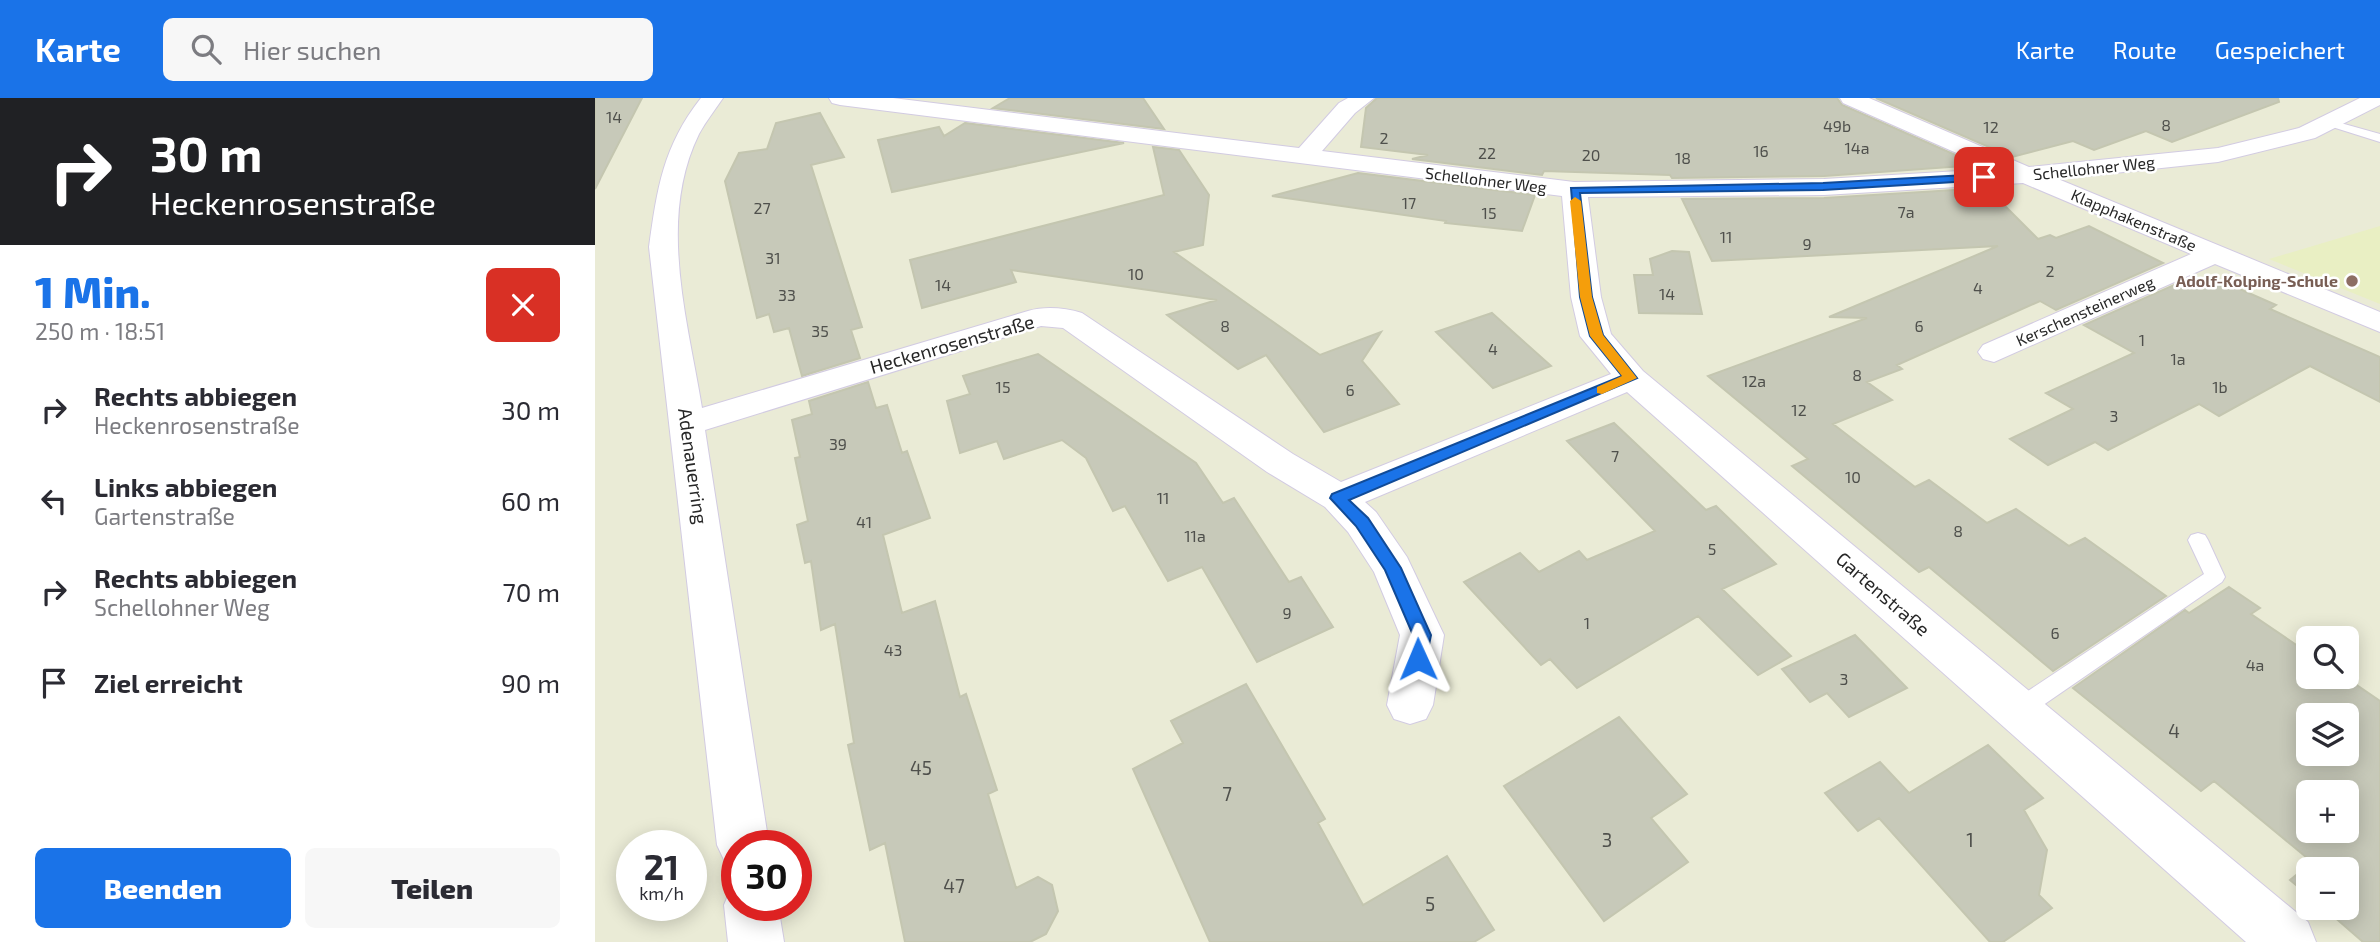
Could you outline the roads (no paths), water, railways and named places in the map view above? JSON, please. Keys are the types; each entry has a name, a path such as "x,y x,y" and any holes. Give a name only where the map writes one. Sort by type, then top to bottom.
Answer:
{"street":[{"name":"Adenauerring","path":"712,98 695,118 674,163 663,247 741,830"},
{"name":"Schellohner Weg","path":"839,98 1574,190 1823,187 2026,175 2218,155 2307,134 2377,98"},
{"path":"927,108 950,98"},
{"path":"1303,158 1347,108 1363,98"},
{"name":"Klapphakenstraße","path":"1851,98 2026,175 2380,323"},
{"name":"Gartenstraße","path":"1574,190 1586,297 1596,336 1631,378 2288,942"},
{"name":"Kerschensteinerweg","path":"1994,352 2214,254"},
{"name":"Heckenrosenstraße","path":"688,424 1038,317 1071,319 1280,463 1338,498 1362,522 1393,568 1422,635 1411,705"},
{"path":"1338,498 1631,378"},
{"path":"753,921 756,942"}],"lane":[{"path":"2330,123 2380,138"},
{"path":"2018,710 2215,577 2198,540"}],"place":[{"name":"Adolf-Kolping-Schule","path":"2352,281"}]}
